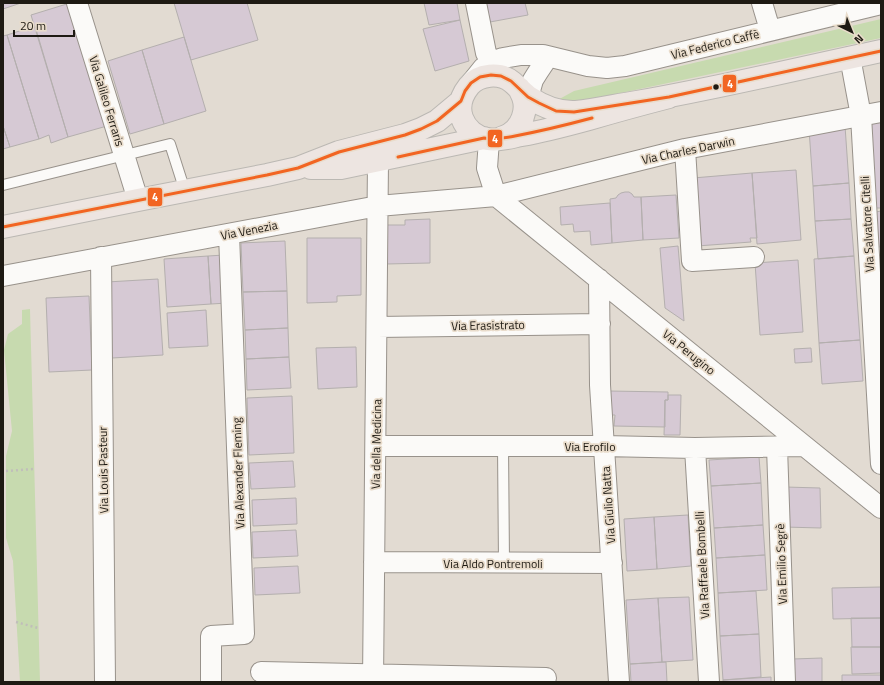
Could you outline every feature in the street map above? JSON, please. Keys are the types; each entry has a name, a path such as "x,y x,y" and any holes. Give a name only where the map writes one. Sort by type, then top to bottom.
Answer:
{"main road":[{"path":"3,227 298,168 339,152 405,135 437,121 480,77 491,75 513,86 539,103 556,111 574,112 669,96 881,51"},
{"path":"298,168 341,168 509,135 517,128 523,118 513,86"},
{"path":"466,92 460,111 465,124 475,135 491,139 541,132 669,96"}],"street":[{"name":"Via Galileo Ferraris","path":"77,3 138,200"},
{"path":"476,3 486,53 513,86 536,76 548,57"},
{"path":"762,3 770,30"},
{"name":"Via Federico Caffè","path":"513,86 503,58 521,55 543,56 588,66 607,68 625,66 881,4"},
{"name":"Via Salvatore Citelli","path":"850,57 861,116 881,464"},
{"name":"Via Charles Darwin","path":"496,196 685,149 881,112"},
{"path":"491,139 487,168 496,196"},
{"path":"685,149 692,261 754,257"},
{"name":"Via della Medicina","path":"373,679 378,161"},
{"name":"Via Venezia","path":"3,276 378,206 496,196"},
{"name":"Via Perugino","path":"496,196 881,508"},
{"name":"Via Alexander Fleming","path":"211,682 211,636 244,634 229,234"},
{"name":"Via Louis Pasteur","path":"101,258 105,682"},
{"name":"Via Giulio Natta","path":"599,279 600,385 619,682"},
{"name":"Via Erasistrato","path":"377,327 600,324"},
{"name":"Via Erofilo","path":"376,446 604,446 695,448 804,446"},
{"name":"Via Emilio Segrè","path":"777,447 785,682"},
{"name":"Via Raffaele Bombelli","path":"695,448 709,682"},
{"name":"Via Aldo Pontremoli","path":"374,562 612,563"},
{"path":"261,672 373,679 546,678"}],"lane":[{"path":"3,185 170,144 185,190"},
{"path":"503,446 504,563"}],"path":[{"path":"6,471 34,469"},
{"path":"16,622 38,628"}],"green space":[{"path":"881,19 881,38 564,105 554,102 574,91"},
{"path":"30,309 40,682 20,682 13,561 6,538 6,456 12,431 4,350 8,334 22,324 22,310"}],"building":[{"path":"3,3 21,3 3,9"},
{"path":"70,3 107,126 68,137 31,15"},
{"path":"174,3 247,3 258,40 191,60"},
{"path":"424,3 457,3 460,20 429,25"},
{"path":"486,3 525,3 528,15 490,22"},
{"path":"460,20 469,61 435,71 423,29"},
{"path":"35,26 68,137 51,143 49,135 39,139 7,35"},
{"path":"7,35 39,139 10,147 3,126 3,36"},
{"path":"184,37 206,111 164,124 142,50"},
{"path":"142,50 164,124 130,134 108,61"},
{"path":"869,120 881,120 881,208 874,208"},
{"path":"3,126 10,147 3,149"},
{"path":"845,126 849,183 813,186 809,129"},
{"path":"796,170 801,240 757,244 752,173"},
{"path":"752,173 757,238 750,238 751,242 697,246 693,178"},
{"path":"849,183 851,219 815,221 813,186"},
{"path":"629,192 634,197 641,197 643,240 612,243 610,199 616,198 621,193"},
{"path":"676,195 679,238 643,240 641,197"},
{"path":"610,203 612,243 591,245 590,231 574,232 573,224 561,225 560,207"},
{"path":"881,211 881,247 879,247 876,212"},
{"path":"430,219 430,263 386,264 385,225 405,225 405,220"},
{"path":"851,219 854,256 818,259 815,221"},
{"path":"307,238 361,238 361,295 337,296 337,302 307,303"},
{"path":"285,241 287,291 243,292 241,243"},
{"path":"678,246 684,321 665,308 660,248"},
{"path":"224,255 227,303 211,304 208,256"},
{"path":"208,256 211,304 167,307 164,259"},
{"path":"854,256 860,340 819,343 814,259"},
{"path":"798,260 803,332 760,335 755,263"},
{"path":"158,279 163,355 112,358 107,282"},
{"path":"287,291 288,328 245,330 243,292"},
{"path":"89,296 92,370 49,372 46,298"},
{"path":"206,310 208,346 169,348 167,313"},
{"path":"288,328 289,357 246,359 245,330"},
{"path":"860,340 863,381 822,384 819,343"},
{"path":"356,347 357,387 318,389 316,348"},
{"path":"811,348 812,362 795,363 794,349"},
{"path":"289,357 291,388 247,390 246,359"},
{"path":"609,391 668,392 668,400 665,400 665,427 614,426 615,415 609,415"},
{"path":"668,395 681,395 680,435 664,435 665,400 668,400"},
{"path":"292,396 294,453 249,455 247,398"},
{"path":"759,457 761,483 711,486 709,460"},
{"path":"293,461 295,487 251,489 249,463"},
{"path":"761,483 763,525 714,528 711,486"},
{"path":"785,487 820,488 821,528 784,527"},
{"path":"296,498 297,524 253,526 252,500"},
{"path":"688,515 691,566 657,569 654,517"},
{"path":"654,517 657,569 627,571 624,519"},
{"path":"763,525 765,555 716,558 714,528"},
{"path":"296,530 298,556 253,558 252,532"},
{"path":"765,555 767,590 718,593 716,558"},
{"path":"298,566 300,593 255,595 254,568"},
{"path":"881,587 881,618 833,619 832,588"},
{"path":"756,591 759,634 720,636 718,593"},
{"path":"689,597 693,660 662,662 658,598"},
{"path":"658,598 662,662 630,664 626,600"},
{"path":"851,618 881,618 881,647 852,647"},
{"path":"759,634 761,677 723,680 720,636"},
{"path":"851,647 881,647 881,673 852,674"},
{"path":"822,658 822,682 793,682 793,659"},
{"path":"666,662 667,682 631,682 630,664"},
{"path":"842,675 881,675 881,682 842,682"},
{"path":"771,677 771,682 723,682 723,680"}],"transit line":[{"name":"4","path":"3,227 298,168 339,152 405,135 437,121 461,101 465,91 471,83 480,77 491,75 501,76 511,81 528,97 539,103 556,111 574,112 669,97 881,51"},
{"name":"4","path":"398,157 484,138 492,139 525,134 592,118"}]}
